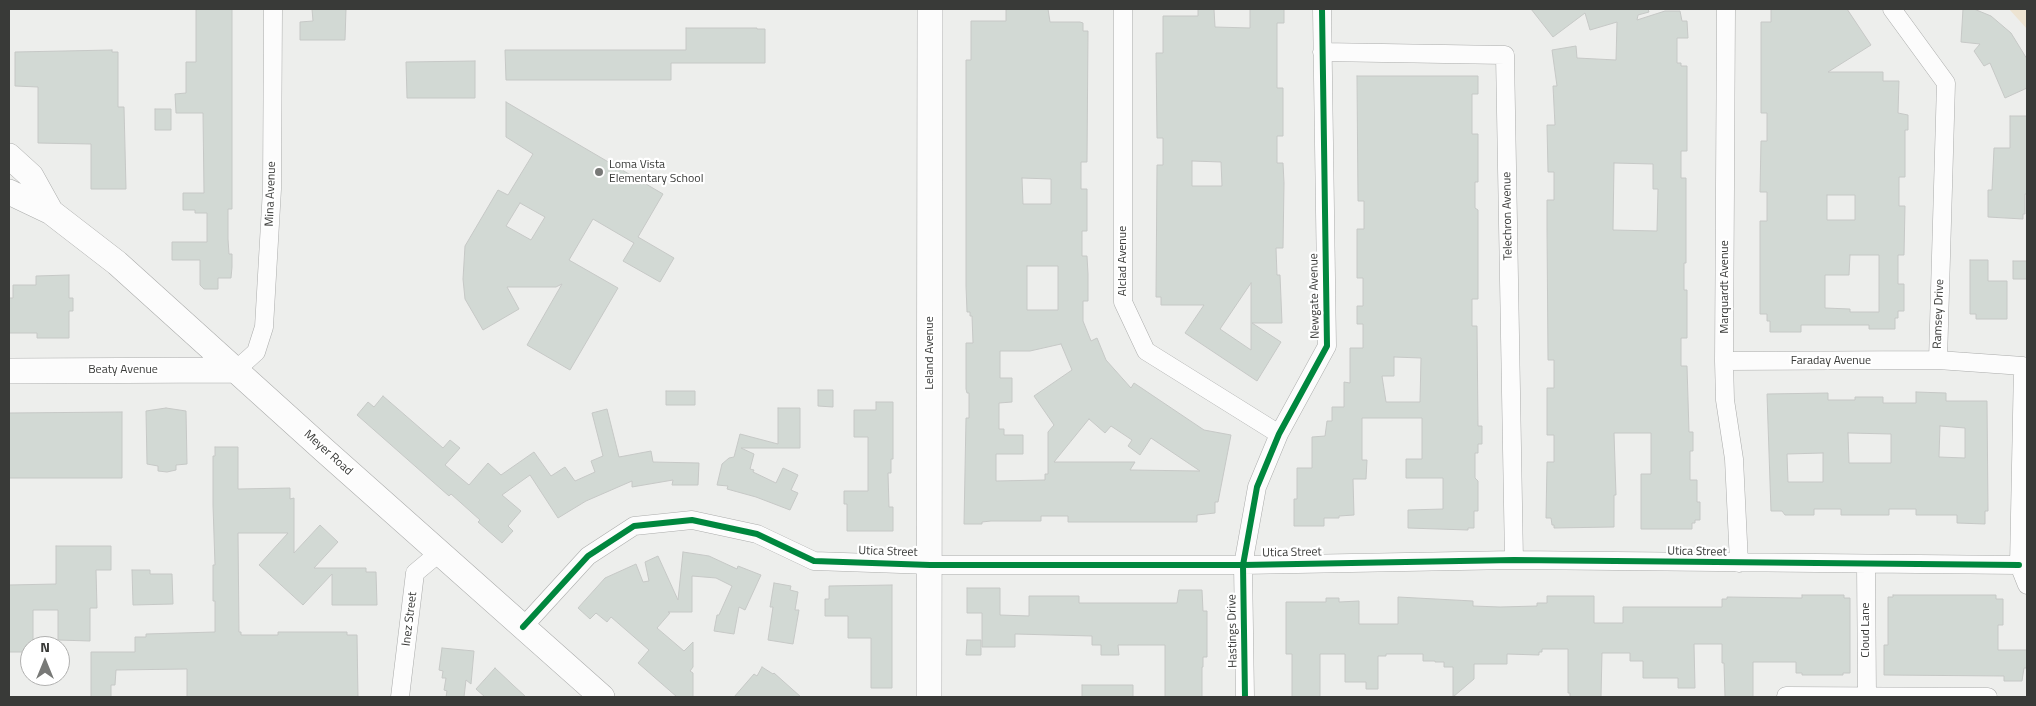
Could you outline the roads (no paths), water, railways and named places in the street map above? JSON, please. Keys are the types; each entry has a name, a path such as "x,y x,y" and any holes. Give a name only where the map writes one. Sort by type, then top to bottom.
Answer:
{"street":[{"name":"Mina Avenue","path":"236,370 256,352 264,327 272,190 274,9"},
{"name":"Leland Avenue","path":"929,697 930,9"},
{"name":"Alclad Avenue","path":"1123,9 1123,302 1146,351 1279,434"},
{"name":"Newgate Avenue","path":"1243,565 1257,487 1279,434 1327,346 1322,9"},
{"name":"Marquardt Avenue","path":"1726,9 1724,362 1725,400 1734,459 1739,564"},
{"name":"Ramsey Drive","path":"1892,9 1946,83 1938,360 2023,366 2019,565 2027,585"},
{"name":"Telechron Avenue","path":"1322,52 1505,54 1514,560"},
{"name":"Meyer Road","path":"9,156 31,176 51,212"},
{"name":"Meyer Road","path":"9,192 51,212 117,263 602,697"},
{"name":"Faraday Avenue","path":"1724,362 1938,360"},
{"name":"Beaty Avenue","path":"9,371 236,370"},
{"name":"Utica Street","path":"523,627 588,556 634,526 692,520 757,534 814,561 930,565 1243,565 1514,560 1739,564 2019,565"},
{"name":"Inez Street","path":"400,697 416,573 440,552"},
{"name":"Cloud Lane","path":"1866,564 1867,696"},
{"name":"Hastings Drive","path":"1243,565 1245,697"},
{"path":"1786,696 1988,697"}],"place":[{"name":"Loma Vista Elementary School","path":"599,172"}]}
